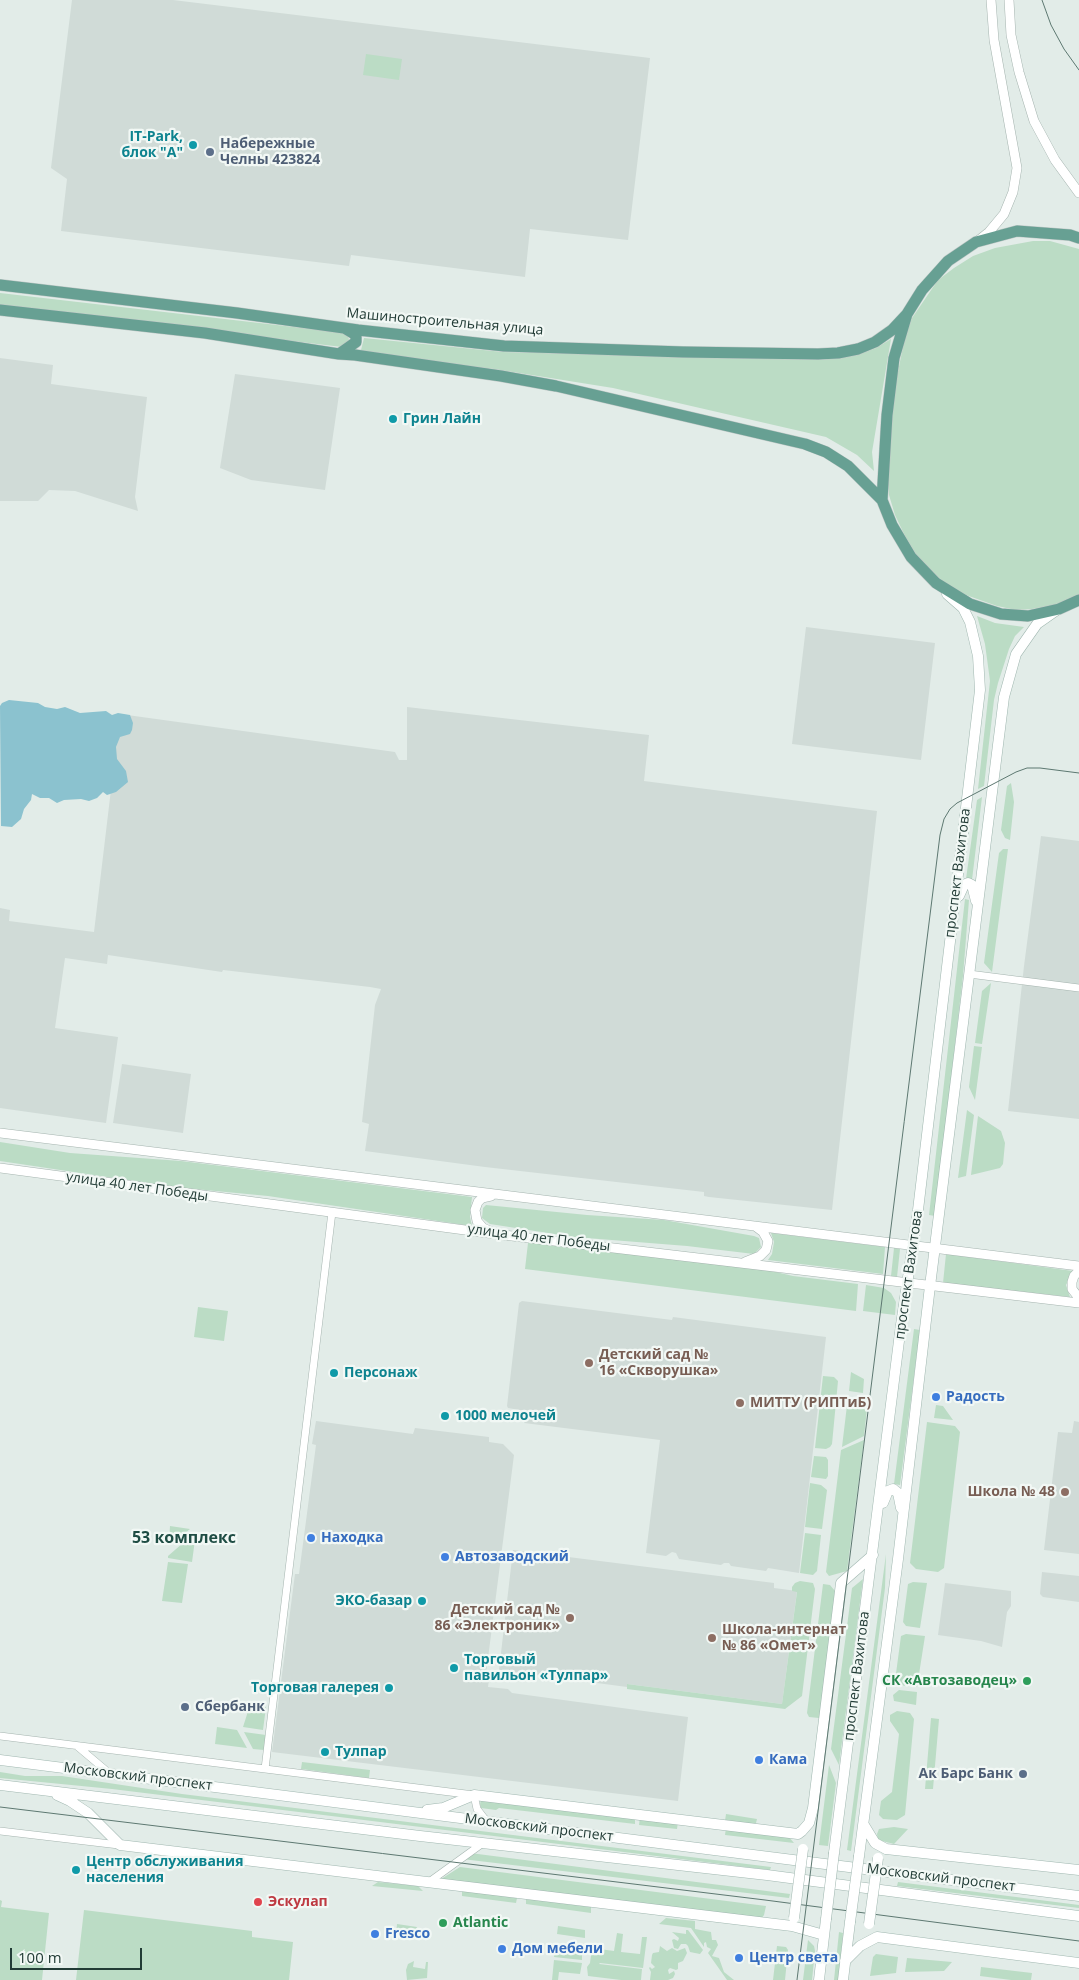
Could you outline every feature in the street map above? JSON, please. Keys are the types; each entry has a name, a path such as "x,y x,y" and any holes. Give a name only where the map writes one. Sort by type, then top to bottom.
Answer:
{"main road":[{"path":"882,500 886,423 894,358 907,314 922,290 948,261 976,242 1017,231 1070,235 1079,238"},
{"name":"Машиностроительная улица","path":"0,285 237,312 343,328 504,346 818,354 858,349 875,342 892,330 907,314"},
{"path":"0,310 205,333 528,381 658,409 805,444 826,452 848,466 882,500 892,526 911,557 936,583 970,604 1001,614 1028,616 1059,609 1079,600"},
{"path":"339,354 356,342 356,335 343,328"},
{"name":"проспект Вахитова","path":"819,1980 913,1245 980,690 978,656 970,622 963,608 936,583"},
{"name":"проспект Вахитова","path":"843,1980 903,1519 1000,725 1009,673 1016,654 1037,624 1059,609"},
{"path":"954,906 964,885 968,883 972,885 977,910"},
{"path":"879,1513 888,1491 893,1489 898,1493 903,1519"},
{"path":"408,1812 443,1808 474,1795 798,1834 809,1824 813,1808 841,1583 873,1555"},
{"name":"Московский проспект","path":"0,1760 1079,1896"},
{"name":"Московский проспект","path":"0,1784 484,1843 767,1875 1079,1916"},
{"path":"48,1791 70,1801 88,1813 120,1845 490,1890 793,1922 824,1935"},
{"path":"864,1825 875,1843 886,1849 1079,1870"},
{"path":"793,1922 803,1849 802,1840 798,1834"},
{"path":"886,1849 881,1851 878,1858 869,1924 872,1932 878,1937 1079,1963"},
{"path":"845,1961 860,1946 878,1937"}],"street":[{"path":"976,242 989,232 1004,214 1013,192 1017,168 994,40 991,0"},
{"path":"1009,0 1011,36 1019,72 1034,121 1055,160 1079,194"},
{"path":"969,974 1079,988"},
{"path":"0,1133 1079,1266"},
{"name":"улица 40 лет Победы","path":"0,1168 495,1234 1079,1303"},
{"path":"495,1234 483,1228 477,1220 475,1210 482,1198 496,1195"},
{"path":"265,1769 332,1212"},
{"path":"744,1262 760,1256 766,1250 768,1241 763,1232 754,1226"},
{"path":"1079,1271 1074,1276 1072,1282 1072,1289 1079,1298"},
{"path":"0,1736 474,1795 477,1808 488,1822"},
{"path":"76,1745 109,1774"},
{"path":"0,1831 120,1845"},
{"path":"429,1882 484,1843"}],"shaded area":[{"path":"72,0 173,0 650,58 628,240 530,229 525,277 351,255 349,266 61,231 67,179 51,168"},
{"path":"0,358 53,365 51,384 147,397 135,497 138,511 75,491 49,490 38,501 0,501"},
{"path":"235,374 340,388 325,490 251,480 220,468"},
{"path":"806,627 935,643 921,760 792,744"},
{"path":"407,707 649,735 644,781 877,811 832,1210 709,1197 704,1196 704,1192 365,1151 369,1124 362,1122 375,1005 381,989 370,987 223,970 222,972 108,955 107,964 65,958 55,1028 118,1037 106,1123 0,1108 0,908 10,910 9,921 94,932 120,714 395,752 399,760 407,760"},
{"path":"1041,836 1079,841 1079,1119 1008,1111"},
{"path":"122,1064 191,1074 183,1133 113,1123"},
{"path":"522,1301 672,1320 673,1317 826,1337 799,1573 768,1568 766,1571 731,1566 729,1563 721,1565 679,1559 676,1553 672,1552 666,1556 646,1553 660,1440 524,1423 525,1411 508,1408 519,1303"},
{"path":"316,1421 413,1434 415,1428 489,1437 489,1442 503,1444 514,1455 486,1674 489,1679 488,1687 508,1689 512,1693 688,1717 678,1801 272,1752 295,1574 299,1574 316,1445 312,1444"},
{"name":"Школа № 48","path":"1074,1421 1079,1422 1079,1554 1044,1550 1058,1432 1072,1433"},
{"path":"513,1550 774,1583 774,1588 797,1591 782,1704 627,1684 627,1687 499,1670"},
{"path":"1042,1572 1079,1576 1079,1602 1043,1597 1040,1594"},
{"path":"945,1583 1011,1591 1011,1606 1007,1612 1002,1647 981,1641 938,1635"}],"green space":[{"path":"366,54 402,59 399,80 363,75"},
{"path":"1033,241 1050,241 1079,249 1079,595 1059,604 1016,610 997,606 963,594 948,586 918,558 895,515 889,495 887,474 895,386 905,337 912,318 938,280 954,268 973,256 995,248"},
{"path":"0,293 346,333 349,339 347,344 342,347 0,306"},
{"path":"364,338 503,352 822,360 859,354 876,348 891,339 872,452 874,471 857,455 826,437 613,388 494,369 360,354"},
{"path":"977,616 995,623 1024,627 1015,636 998,683 994,700 984,786 978,789 990,681 985,644"},
{"path":"1011,783 1014,802 1010,840 1005,838 1001,830 1007,786"},
{"path":"982,797 972,880 966,879 977,800"},
{"path":"1003,849 1008,849 992,972 984,963 999,853"},
{"path":"965,899 969,900 963,976 935,1216 929,1215"},
{"path":"991,983 982,1044 975,1043 982,991"},
{"path":"974,1046 982,1047 975,1100 969,1087"},
{"path":"967,1110 974,1115 966,1176 958,1178"},
{"path":"978,1116 1001,1131 1005,1143 1003,1164 1000,1168 971,1175"},
{"path":"0,1142 70,1153 181,1161 472,1197 470,1217 472,1226 268,1196 174,1187 0,1161"},
{"path":"486,1205 664,1220 754,1236 759,1238 761,1247 754,1254 687,1246 574,1237 490,1224 482,1218 483,1208"},
{"path":"771,1233 885,1247 883,1274 768,1260 772,1254 774,1242"},
{"path":"530,1241 750,1266 793,1276 858,1284 856,1311 525,1269 528,1243"},
{"path":"894,1248 900,1249 897,1277 891,1276"},
{"path":"946,1254 1073,1271 1066,1285 1070,1297 943,1283"},
{"path":"866,1285 884,1288 891,1293 896,1302 895,1315 863,1311"},
{"path":"198,1307 228,1311 224,1341 194,1337"},
{"path":"914,1329 920,1330 900,1485 894,1484"},
{"path":"851,1372 864,1379 863,1393 849,1391"},
{"path":"823,1376 834,1377 838,1381 832,1444 826,1449 815,1448"},
{"path":"848,1397 868,1400 864,1436 842,1447"},
{"path":"936,1405 943,1406 953,1420 934,1418"},
{"path":"927,1422 955,1426 960,1432 944,1568 938,1572 916,1569 910,1563"},
{"path":"864,1440 847,1571 829,1576 826,1572 841,1450"},
{"path":"814,1456 826,1457 828,1460 828,1476 826,1479 811,1477"},
{"path":"810,1483 821,1485 827,1490 822,1529 805,1527"},
{"path":"170,1526 190,1529 173,1543 169,1542"},
{"path":"805,1533 821,1535 817,1571 813,1575 800,1573"},
{"path":"191,1536 195,1540 192,1562 168,1558 168,1556"},
{"path":"886,1554 885,1588 851,1851 847,1850"},
{"path":"168,1562 188,1564 182,1603 162,1601"},
{"path":"863,1579 839,1765 831,1749 852,1588"},
{"path":"800,1581 813,1583 815,1589 802,1696 785,1709 627,1689 627,1684 782,1704 797,1592 792,1591 792,1587"},
{"path":"913,1582 927,1583 920,1628 906,1626 903,1622 908,1584"},
{"path":"823,1584 830,1585 835,1591 821,1715 819,1718 809,1717 807,1713"},
{"path":"906,1634 925,1636 917,1687 898,1685 895,1681 901,1636"},
{"path":"899,1690 917,1692 916,1705 894,1701 893,1695"},
{"path":"250,1705 266,1707 263,1730 243,1727"},
{"path":"897,1711 910,1713 914,1719 905,1815 897,1820 883,1819 879,1815 881,1801 892,1792 899,1734 890,1721 890,1715"},
{"path":"931,1718 939,1719 933,1789 925,1789"},
{"path":"217,1727 237,1730 247,1748 215,1744"},
{"path":"244,1732 266,1735 264,1750 253,1749"},
{"path":"302,1762 370,1770 369,1778 301,1769"},
{"path":"829,1765 836,1783 828,1846 819,1845"},
{"path":"0,1772 25,1776 62,1776 182,1794 771,1867 770,1870 112,1789 0,1778"},
{"path":"481,1800 635,1817 635,1824 499,1808 496,1810 481,1808"},
{"path":"726,1814 757,1819 755,1825 725,1821"},
{"path":"640,1817 678,1822 677,1829 639,1825"},
{"path":"894,1827 908,1829 894,1844 878,1840 877,1834 879,1829"},
{"path":"726,1828 788,1836 794,1843 725,1835"},
{"path":"470,1853 790,1894 789,1898 462,1859"},
{"path":"460,1867 766,1906 761,1919 438,1881"},
{"path":"378,1882 418,1886 423,1891 372,1886"},
{"path":"898,1882 1079,1905 1079,1908 897,1886"},
{"path":"462,1891 517,1898 516,1903 462,1896"},
{"path":"526,1899 591,1907 591,1913 526,1904"},
{"path":"0,1900 2,1901 1,1907 49,1913 42,1980 0,1980"},
{"path":"84,1910 252,1931 252,1937 293,1942 289,1980 76,1980"},
{"path":"666,1918 695,1921 695,1929 711,1932 712,1940 716,1940 718,1945 712,1956 719,1958 724,1972 734,1980 727,1980 708,1953 711,1949 707,1947 706,1942 704,1947 691,1928 659,1924"},
{"path":"397,1924 417,1927 412,1939 396,1936"},
{"path":"558,1926 585,1930 585,1938 557,1934"},
{"path":"686,1930 688,1930 703,1950 700,1954 690,1952 686,1944 681,1944 678,1949 674,1948 672,1940 678,1941 679,1938 672,1932 686,1934"},
{"path":"839,1932 843,1933 839,1980 834,1980"},
{"path":"617,1933 623,1934 621,1952 640,1954 642,1937 647,1937 643,1968 599,1964 642,1969 641,1980 621,1980 588,1976 587,1967 590,1963 592,1948 614,1951"},
{"path":"808,1940 814,1946 815,1951 812,1980 803,1980"},
{"path":"660,1946 667,1951 672,1948 677,1951 685,1948 687,1953 683,1961 678,1963 678,1969 670,1968 668,1970 669,1974 674,1971 673,1978 668,1980 650,1980 651,1972 649,1968 655,1967 651,1963 652,1955 659,1952"},
{"path":"777,1946 786,1947 788,1950 785,1980 773,1980"},
{"path":"555,1949 582,1952 582,1960 554,1957"},
{"path":"876,1954 898,1957 896,1973 870,1976 873,1957"},
{"path":"907,1958 952,1962 944,1971 905,1972"},
{"path":"554,1960 582,1963 580,1974 559,1972 558,1980 552,1980"},
{"path":"414,1961 413,1967 425,1969 426,1962 428,1962 427,1978 407,1980 406,1970 408,1964"},
{"path":"981,1967 1032,1973 1031,1980 1011,1980 980,1976"}],"water":[{"path":"9,700 38,703 45,707 57,709 65,707 80,713 106,711 112,715 118,713 130,715 133,723 132,730 130,734 120,737 116,747 117,759 126,771 128,782 116,792 107,795 103,792 97,798 89,801 81,799 64,800 57,803 49,798 40,798 32,794 31,800 24,809 21,819 12,827 1,826 0,706"}],"tram line":[{"path":"1042,0 1051,25 1064,49 1079,70"},
{"path":"797,1980 940,835 944,819 950,809 957,803 1016,772 1027,768 1040,768 1079,773"},
{"path":"0,1807 765,1900 1079,1941"}],"place":[{"name":"IT-Park, блок \"А\"","path":"193,145"},
{"name":"Набережные Челны 423824","path":"210,152"},
{"name":"Грин Лайн","path":"393,419"},
{"name":"Детский сад № 16 «Скворушка»","path":"589,1363"},
{"name":"Персонаж","path":"334,1373"},
{"name":"Радость","path":"936,1397"},
{"name":"МИТТУ (РИПТиБ)","path":"740,1403"},
{"name":"1000 мелочей","path":"445,1416"},
{"name":"Школа № 48","path":"1065,1492"},
{"name":"Находка","path":"311,1538"},
{"name":"Автозаводский","path":"445,1557"},
{"name":"ЭКО-базар","path":"422,1601"},
{"name":"Детский сад № 86 «Электроник»","path":"570,1618"},
{"name":"Школа-интернат № 86 «Омет»","path":"712,1638"},
{"name":"Торговый павильон «Тулпар»","path":"454,1668"},
{"name":"СК «Автозаводец»","path":"1027,1681"},
{"name":"Торговая галерея","path":"389,1688"},
{"name":"Сбербанк","path":"185,1707"},
{"name":"Тулпар","path":"325,1752"},
{"name":"Кама","path":"759,1760"},
{"name":"Ак Барс Банк","path":"1023,1774"},
{"name":"Центр обслуживания населения","path":"76,1870"},
{"name":"Эскулап","path":"258,1902"},
{"name":"Atlantic","path":"443,1923"},
{"name":"Fresco","path":"375,1934"},
{"name":"Дом мебели","path":"502,1949"},
{"name":"Центр света","path":"739,1958"}],"district":[{"name":"53 комплекс","path":"184,1538"}]}
